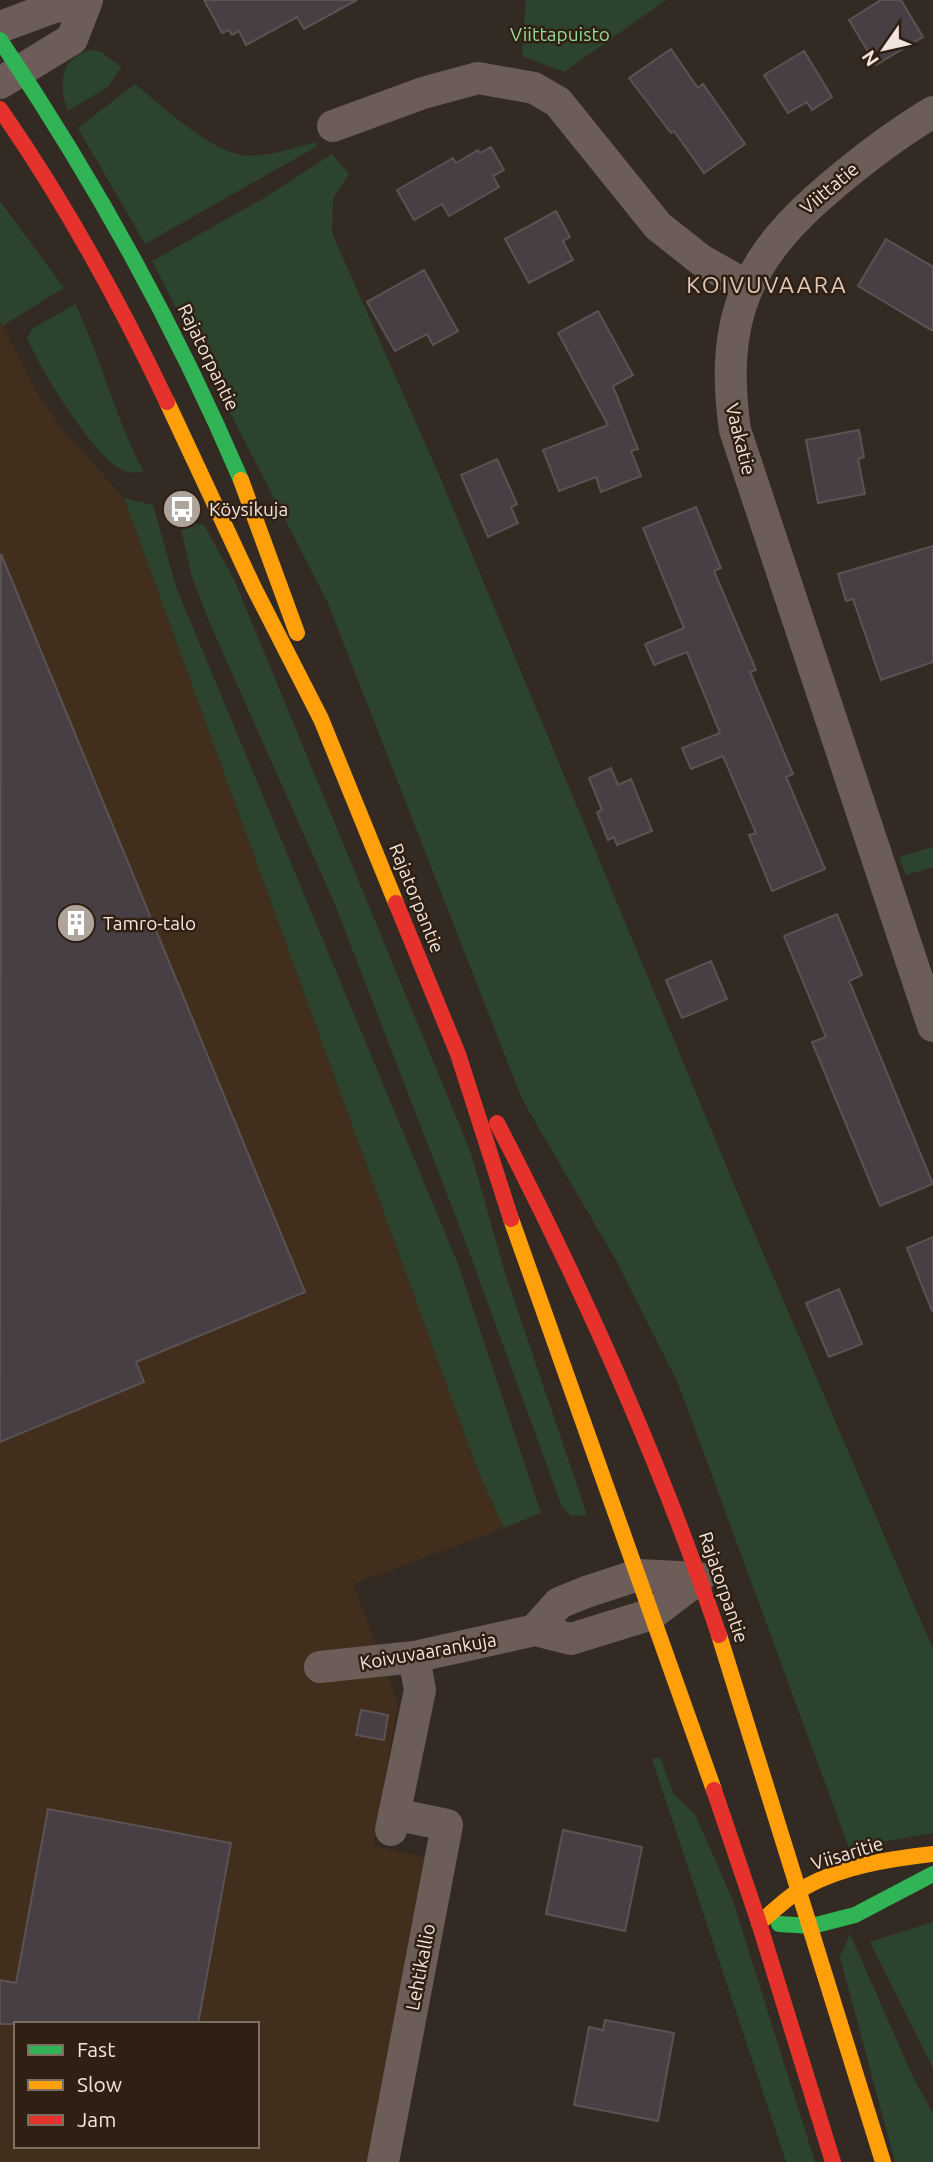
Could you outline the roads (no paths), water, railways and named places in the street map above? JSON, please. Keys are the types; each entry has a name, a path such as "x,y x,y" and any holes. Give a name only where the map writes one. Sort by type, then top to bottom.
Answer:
{"main road":[{"name":"Rajatorpantie","path":"0,40 11,77 59,127 167,316 211,407 284,587 321,719"},
{"name":"Rajatorpantie","path":"0,109 27,148 134,332 254,588 321,719 458,1054 501,1192 759,1923 833,2162"},
{"name":"Rajatorpantie","path":"458,1054 535,1192 618,1367 672,1498 801,1889 883,2162"},
{"name":"Viisaritie","path":"759,1923 801,1889 843,1874 933,1854"},
{"path":"759,1923 812,1926 855,1915 933,1874"}],"street":[{"path":"0,27 54,6 87,1"},
{"path":"11,77 72,39 87,1"},
{"path":"333,126 423,93 478,78 534,88 558,102 658,226 701,260 747,286"},
{"name":"Viittatie","path":"747,286 765,253 798,214 858,164 933,111"},
{"name":"Vaakatie","path":"747,286 734,327 730,363 735,430 933,1026"},
{"path":"535,1630 559,1603 638,1575 699,1578"},
{"name":"Koivuvaarankuja","path":"320,1667 414,1657 535,1630 571,1639 652,1614 699,1578"},
{"name":"Lehtikallio","path":"383,2162 447,1825 392,1822 420,1690 414,1657"}],"place":[{"name":"Köysikuja","path":"182,509"},
{"name":"Tamro-talo","path":"76,923"}],"district":[{"name":"KOIVUVAARA","path":"767,285"}],"park label":[{"name":"Viittapuisto","path":"560,34"}]}
